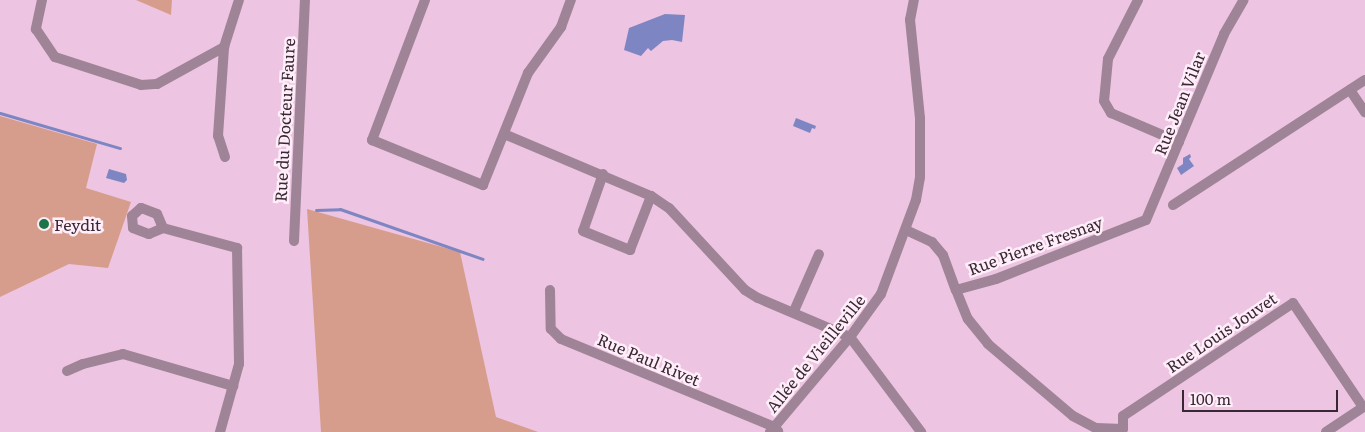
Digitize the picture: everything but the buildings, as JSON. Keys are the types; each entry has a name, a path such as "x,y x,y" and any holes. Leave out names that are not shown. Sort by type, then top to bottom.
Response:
{"street":[{"path":"42,0 36,29 55,57 141,85 157,84 224,47"},
{"path":"226,157 218,136 224,47 239,0"},
{"name":"Rue du Docteur Faure","path":"294,241 305,0"},
{"path":"425,0 372,140 483,185 528,73 562,27 571,0"},
{"name":"Allée de Vieilleville","path":"774,430 850,337 881,294 916,200 920,177 920,118 910,20 914,0"},
{"path":"1138,0 1108,60 1104,101 1111,113 1179,142"},
{"name":"Rue Jean Vilar","path":"1146,220 1224,34 1244,0"},
{"path":"1173,205 1365,80"},
{"path":"1350,90 1365,112"},
{"path":"504,134 603,174 651,196 669,208 745,290 758,298 794,311 850,337 920,432"},
{"path":"603,174 583,231 630,250 651,196"},
{"name":"Rue Pierre Fresnay","path":"906,230 932,242 943,255 956,290 996,279 1146,220"},
{"path":"163,228 237,248 239,364 220,432"},
{"path":"794,311 819,254"},
{"name":"Rue Paul Rivet","path":"550,290 551,329 561,338 774,430"},
{"path":"956,290 968,319 988,344 1068,411 1096,428 1123,431"},
{"name":"Rue Louis Jouvet","path":"1123,431 1123,416 1293,303 1364,406"},
{"path":"68,371 83,364 123,354 233,386"},
{"path":"1326,432 1364,406"}],"shaded area":[{"path":"136,0 172,0 171,15"},
{"path":"0,116 97,144 86,188 131,202 108,268 69,264 0,297"},
{"path":"307,209 460,252 496,417 538,432 321,432"}],"water":[{"path":"665,14 685,15 682,42 663,41 651,51 648,48 641,56 624,50 629,28"},
{"path":"796,118 816,126 815,129 812,128 810,133 793,126"},
{"path":"1190,154 1191,157 1189,159 1194,166 1181,175 1177,168 1183,164 1183,158"},
{"path":"109,169 126,174 127,180 124,183 106,178"}],"waterway":[{"path":"0,113 120,148"},
{"path":"316,210 340,209 483,259"}],"place":[{"name":"Feydit","path":"44,224"}]}
